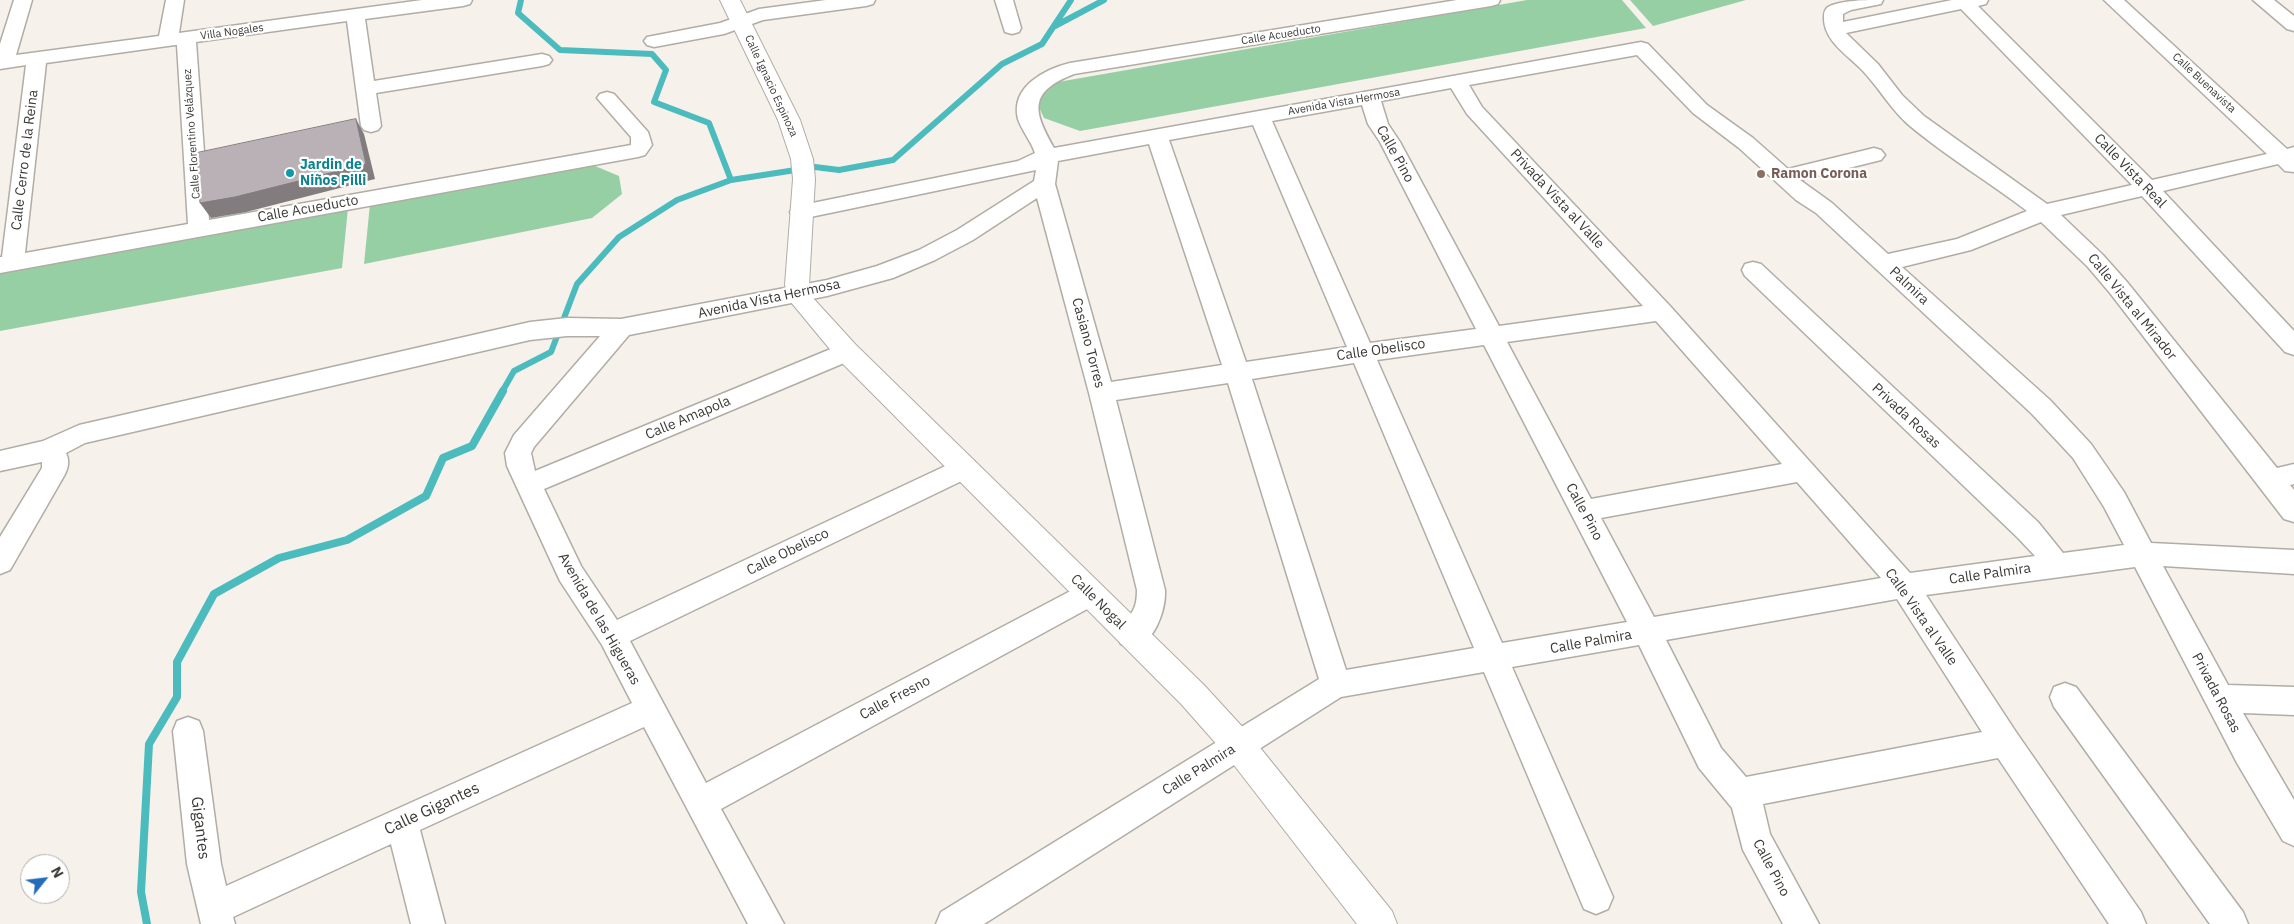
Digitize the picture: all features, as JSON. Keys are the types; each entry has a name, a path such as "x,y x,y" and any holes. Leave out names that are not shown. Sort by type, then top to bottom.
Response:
{"street":[{"path":"2,62 23,0"},
{"name":"Calle Florentino Velázquez","path":"174,0 199,229"},
{"name":"Villa Nogales","path":"2,62 177,40 463,0"},
{"name":"Calle Ignacio Espinoza","path":"730,0 789,120 803,169 797,285 799,295"},
{"path":"654,41 724,28 759,15 866,0"},
{"path":"1004,0 1012,28"},
{"name":"Calle Acueducto","path":"1047,156 1028,118 1027,100 1034,90 1048,78 1070,69 1390,8 1491,0"},
{"path":"1874,0 1838,8 1834,11 1833,17 1836,29 1968,1"},
{"name":"Calle Buenavista","path":"2113,0 2290,159"},
{"path":"2262,0 2294,26"},
{"name":"Calle Vista Real","path":"1968,1 2294,346"},
{"path":"355,15 371,126"},
{"name":"Calle Vista al Mirador","path":"1836,29 1843,43 1873,70 1890,95 1914,118 2045,212 2110,276 2245,451 2283,477 2294,511"},
{"name":"Avenida Vista Hermosa","path":"801,212 1024,167 1047,156 1641,48"},
{"name":"Palmira","path":"1641,48 1700,109 1746,142 1804,196 1824,208 2040,407 2082,451 2114,500 2142,554"},
{"name":"Calle Cerro de la Reina","path":"6,264 36,58"},
{"path":"365,89 542,60"},
{"name":"Privada Vista al Valle","path":"1457,81 1474,110 1662,312"},
{"name":"Calle Acueducto","path":"6,264 638,150 642,145 641,136 607,98"},
{"name":"Calle Pino","path":"1366,98 1372,105 1378,124 1390,142 1647,632 1710,758 1740,793 1749,811 1750,824 1756,839 1802,924"},
{"path":"1260,117 1596,897"},
{"path":"1157,136 1238,372 1336,685"},
{"path":"1783,177 1874,155"},
{"name":"Casiano Torres","path":"1047,156 1044,184 1102,393 1151,590 1151,611 1142,626 1131,635"},
{"path":"1884,263 1963,245 2045,212 2146,188 2290,159"},
{"name":"Avenida Vista Hermosa","path":"0,461 49,450 79,435 521,333 562,327 621,328 799,295 885,272 927,255 965,235 1044,184"},
{"name":"Privada Rosas","path":"1753,270 2028,530 2042,544 2056,565"},
{"name":"Calle Nogal","path":"799,295 847,352 1193,695 1238,745 1378,924"},
{"name":"Calle Obelisco","path":"1102,393 1363,353 1662,312"},
{"name":"Calle Vista al Valle","path":"1662,312 1904,586 2005,742 2129,924"},
{"name":"Avenida de las Higueras","path":"621,328 520,448 518,453 520,466 570,573 612,636 700,803 767,924"},
{"name":"Calle Amapola","path":"530,484 847,352"},
{"path":"0,562 55,469 55,458 49,450"},
{"name":"Calle Obelisco","path":"612,636 965,468"},
{"path":"1583,511 1802,471"},
{"name":"Calle Palmira","path":"953,924 1312,698 1336,685 1904,586 2056,565 2142,554 2294,562"},
{"name":"Privada Rosas","path":"2142,554 2218,698 2294,830"},
{"name":"Calle Fresno","path":"700,803 1090,594"},
{"path":"2065,697 2231,924"},
{"path":"2218,698 2294,701"},
{"name":"Calle Gigantes","path":"216,916 402,823 650,709"},
{"name":"Gigantes","path":"188,731 204,864 216,916"},
{"path":"1740,793 2005,742"},
{"path":"402,823 428,924"}],"green space":[{"path":"1527,0 1622,0 1646,28 1080,131 1044,118 1036,101 1058,82"},
{"path":"1630,0 1746,0 1653,26"},
{"path":"588,163 619,176 622,194 592,218 364,264 370,204"},
{"path":"348,208 342,268 0,331 0,270"}],"building":[{"name":"Jardin de Niños Pilli","path":"356,119 366,164 235,197 200,203 197,153"}],"waterway":[{"path":"521,0 518,13 560,50 652,54 666,70 654,102 709,123 731,180"},
{"path":"731,180 815,167 839,170 893,160 1002,64 1042,44 1071,0"},
{"path":"1055,26 1104,0"},
{"path":"502,392 514,371 551,352 577,284 619,237 677,200 731,180"},
{"path":"147,924 141,892 149,744 177,697 177,662 214,594 279,558 347,540 426,496 443,458 472,446 503,391"}],"place":[{"name":"Jardin de Niños Pilli","path":"290,173"},
{"name":"Ramon Corona","path":"1761,174"}]}
